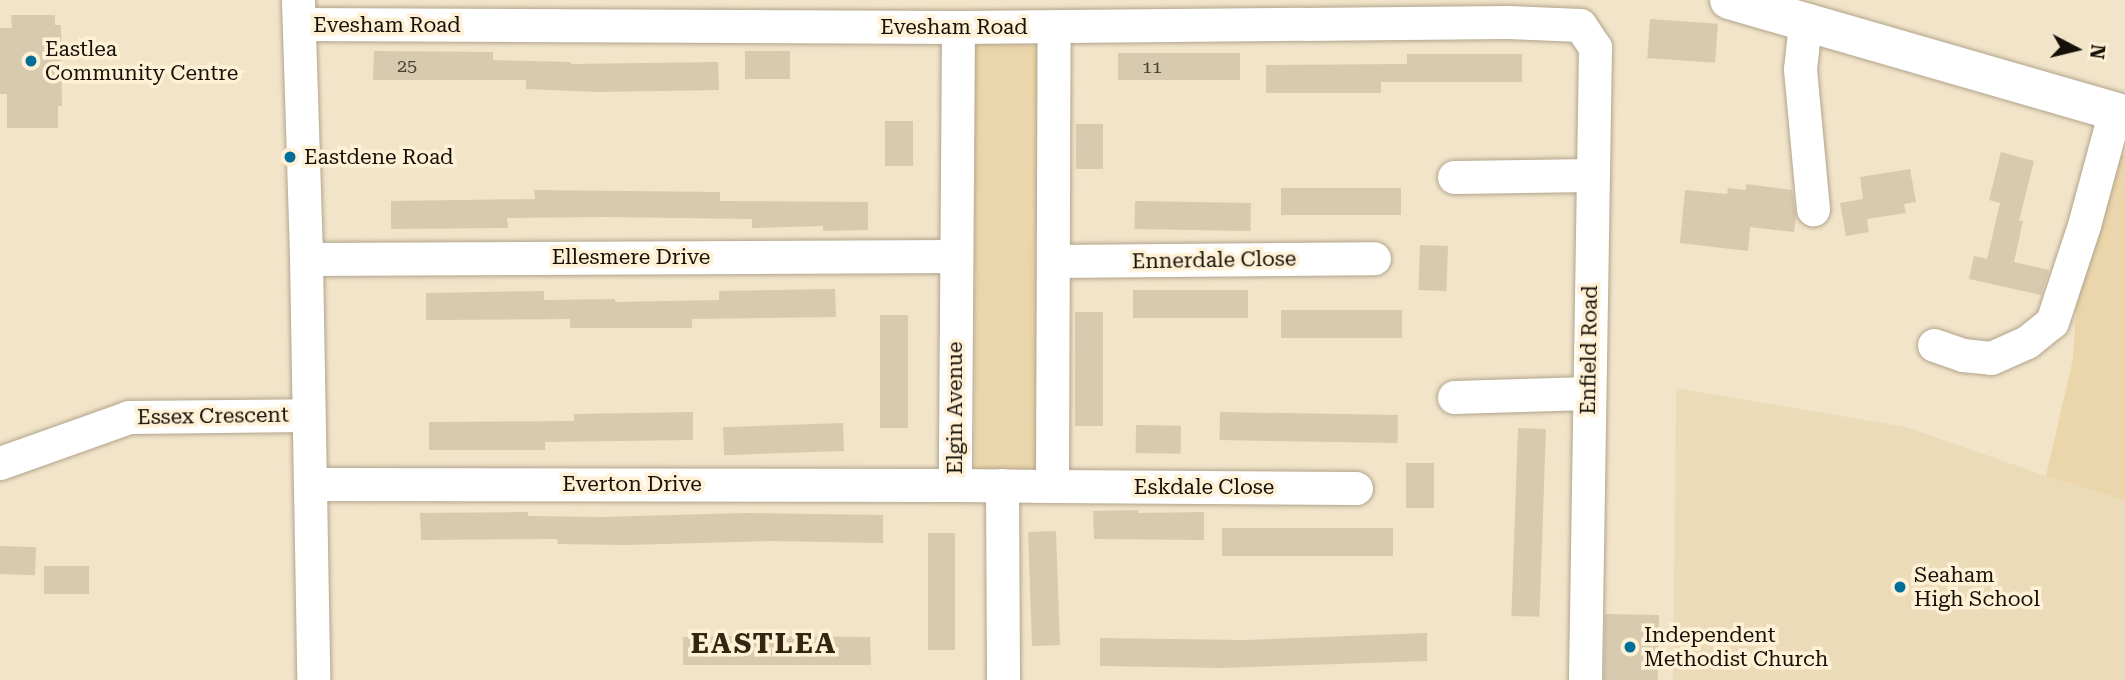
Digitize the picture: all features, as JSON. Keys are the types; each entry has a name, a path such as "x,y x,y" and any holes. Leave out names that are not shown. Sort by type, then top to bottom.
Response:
{"main road":[{"path":"1729,0 2120,112"}],"street":[{"path":"298,12 306,259 313,680"},
{"name":"Evesham Road","path":"298,12 958,27 1054,27 1395,12 1566,22 1587,13"},
{"name":"Enfield Road","path":"1585,680 1595,47 1587,13"},
{"path":"1805,23 1800,69 1813,209"},
{"name":"Elgin Avenue","path":"958,27 955,485 1052,486"},
{"path":"1052,486 1054,27"},
{"path":"1934,345 1963,355 1991,358 2027,342 2052,322 2120,112"},
{"path":"1454,177 1593,175"},
{"name":"Ellesmere Drive","path":"306,259 955,256"},
{"name":"Ennerdale Close","path":"1054,261 1374,258"},
{"path":"1454,397 1588,393"},
{"name":"Essex Crescent","path":"0,463 129,417 308,415"},
{"name":"Everton Drive","path":"310,484 955,485"},
{"path":"1002,485 1003,680"},
{"name":"Eskdale Close","path":"1052,486 1356,488"}],"shaded area":[{"path":"975,44 1043,44 1043,478 975,478"},
{"path":"2125,155 2125,500 2046,476 2073,359 2077,296 2116,156"},
{"name":"Seaham High School","path":"1676,388 1906,427 2046,476 2125,494 2125,680 1673,680"}],"building":[{"name":"Eastlea Community Centre","path":"11,15 55,15 55,25 61,25 62,106 58,106 58,128 7,128 7,94 0,94 0,28 12,28"},
{"path":"1650,19 1718,24 1715,63 1647,58"},
{"path":"374,51 493,52 493,60 571,64 718,62 719,90 598,92 526,89 526,80 373,80"},
{"path":"745,51 790,51 790,79 745,79"},
{"path":"1118,53 1240,53 1240,80 1118,80"},
{"path":"1407,54 1522,54 1522,82 1381,82 1381,93 1266,93 1266,65 1407,64"},
{"path":"885,121 913,121 913,166 885,166"},
{"path":"1076,124 1103,124 1103,169 1076,169"},
{"path":"2001,152 2034,161 2019,221 2023,221 2014,262 2049,270 2041,295 1969,279 1974,256 1987,259 2000,203 1989,200"},
{"path":"1910,169 1916,202 1904,204 1906,213 1867,219 1869,232 1846,236 1840,203 1863,199 1860,177"},
{"path":"1746,184 1792,190 1796,217 1794,232 1750,227 1748,251 1680,243 1685,190 1727,194 1728,188 1746,190"},
{"path":"1281,188 1401,188 1401,215 1281,215"},
{"path":"534,190 720,192 720,201 868,202 868,230 823,231 823,226 752,228 752,219 605,217 507,218 508,228 391,229 391,201 535,199"},
{"path":"1135,201 1251,203 1250,231 1135,229"},
{"path":"1420,245 1448,246 1446,291 1418,290"},
{"path":"835,289 836,317 692,319 692,328 570,328 570,319 426,320 426,293 544,291 544,300 615,299 615,302 719,300 719,291"},
{"path":"1133,290 1248,290 1248,318 1133,318"},
{"path":"1281,310 1402,310 1402,338 1281,338"},
{"path":"1075,312 1103,312 1103,426 1075,426"},
{"path":"880,315 908,315 908,428 880,428"},
{"path":"693,412 693,440 545,442 545,450 429,450 429,422 574,421 574,414"},
{"path":"1220,412 1398,415 1397,443 1220,440"},
{"path":"843,423 844,451 724,455 723,427"},
{"path":"1136,425 1181,426 1181,454 1136,453"},
{"path":"1518,428 1546,429 1539,617 1511,616"},
{"path":"1406,463 1434,463 1434,508 1406,508"},
{"path":"1138,510 1138,513 1204,512 1204,540 1094,539 1093,511"},
{"path":"528,512 528,516 602,517 745,513 883,515 883,543 770,541 626,545 558,544 557,539 421,540 420,513"},
{"path":"1222,528 1393,528 1393,556 1222,556"},
{"path":"1056,531 1060,645 1032,646 1028,532"},
{"path":"928,533 955,533 955,650 928,650"},
{"path":"0,546 36,547 35,575 0,574"},
{"path":"44,566 89,566 89,594 44,594"},
{"name":"Independent Methodist Church","path":"1605,614 1659,615 1658,680 1604,680"},
{"path":"1427,633 1427,661 1222,668 1100,666 1100,638 1245,640"},
{"path":"683,637 870,637 871,665 683,665"}],"place":[{"name":"Eastlea Community Centre","path":"31,61"},
{"name":"Eastdene Road","path":"290,157"},
{"name":"Seaham High School","path":"1900,587"},
{"name":"Independent Methodist Church","path":"1630,647"}],"district":[{"name":"EASTLEA","path":"764,644"}]}
